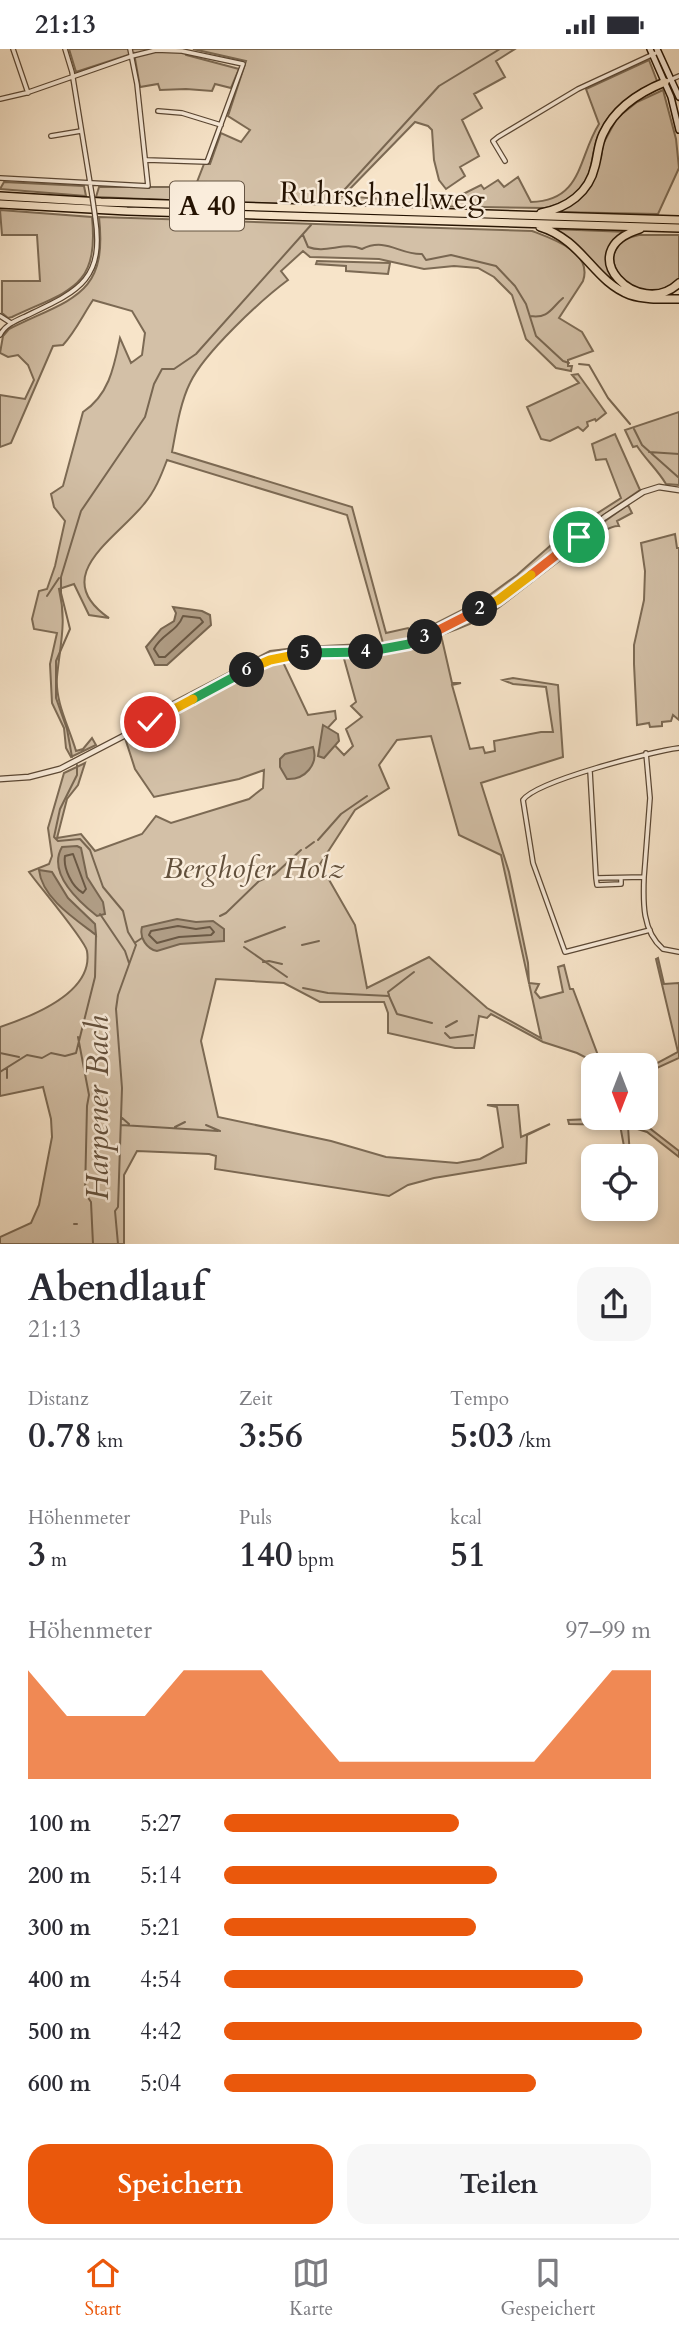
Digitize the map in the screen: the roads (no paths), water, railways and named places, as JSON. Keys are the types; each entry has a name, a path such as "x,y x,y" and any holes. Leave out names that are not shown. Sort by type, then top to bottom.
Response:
{"highway":[{"path":"515,219 553,211 575,199 590,182 600,142 610,121 639,95 673,83"},
{"name":"Ruhrschnellweg","path":"0,196 679,228"},
{"name":"Ruhrschnellweg","path":"0,204 115,210 679,220"},
{"path":"515,219 564,237 611,283 624,292 640,297 679,299"},
{"path":"657,227 636,230 611,250 609,260 614,276 624,286 635,291 679,293"},
{"path":"660,293 679,283"}],"main road":[{"path":"654,51 679,97"},
{"path":"673,83 679,130"}],"street":[{"path":"13,49 28,93"},
{"path":"0,335 12,323 71,294 88,278 97,259 92,195 73,77 65,49"},
{"path":"0,178 148,186 147,160 130,49"},
{"path":"0,99 28,93 156,50 185,50 243,64 207,162 147,160"},
{"path":"505,161 493,141 498,137 579,89 654,51"},
{"path":"673,83 679,76"},
{"path":"158,111 198,117 221,125"},
{"path":"51,136 81,131"},
{"path":"0,316 12,323"},
{"path":"0,779 29,777 60,769 270,660 311,652 368,652 418,640 498,600 643,492 659,487 679,489"},
{"path":"650,930 565,952 533,863 523,804 525,796 590,771 646,753 679,748"},
{"path":"646,753 650,798 643,904 650,930 663,949 679,952"},
{"path":"590,771 596,879 644,877"}],"water":[{"path":"173,607 202,611 210,615 211,625 167,665 155,665 146,647 161,629 174,621 176,613"},
{"path":"323,725 338,734 339,741 324,758 318,756"},
{"path":"313,747 314,759 309,770 300,777 287,779 280,767 280,759 285,754"},
{"path":"62,847 81,848 87,877 103,902 105,914 97,916 89,910 61,876 58,857"},
{"path":"39,870 52,872 68,898 95,924 96,935 53,899 41,880"},
{"path":"177,919 213,921 224,929 224,941 180,944 157,951 150,948 142,935 142,927"}],"waterway":[{"name":"Harpener Bach","path":"336,199 439,86 500,49"},
{"name":"Harpener Bach","path":"72,757 67,729 56,698 56,661 70,629 61,593 61,577 81,511 145,417 154,384 162,369 174,369 196,354 311,225"},
{"path":"303,235 308,247 315,249 349,246 362,249 378,245 422,254 426,260 451,255 496,266 515,286 526,304 536,336 563,361 569,363"},
{"path":"530,316 546,314 563,298"},
{"path":"579,364 589,365 608,398 630,424"},
{"path":"634,429 642,445 678,477"},
{"path":"649,452 679,454"},
{"path":"47,596 59,578"},
{"name":"Harpener Bach","path":"77,765 77,775 60,809 54,837 58,841 80,839 90,850 103,887 123,911 128,932 136,945 118,995 116,1009 122,1088 118,1207 115,1211 118,1244"},
{"path":"318,840 341,814 367,796"},
{"path":"306,848 314,842"},
{"path":"220,916 259,881 275,874 301,850"},
{"path":"100,914 125,951 129,963"},
{"path":"245,942 285,927"},
{"path":"0,1072 27,1055 42,1058 51,1053 65,1056 76,1053 95,977 96,935"},
{"path":"136,942 142,938"},
{"path":"302,945 319,941"},
{"path":"244,947 287,977"},
{"path":"263,962 282,964"},
{"path":"389,995 388,992 414,972"},
{"path":"303,988 328,993 389,996 397,1014 432,1023"},
{"path":"446,1027 457,1021"},
{"path":"445,1033 450,1038 473,1035"},
{"path":"78,1037 89,1095 85,1193 91,1202 93,1244"},
{"path":"0,1053 19,1057"},
{"path":"7,1068 7,1078"},
{"path":"121,1117 129,1124"},
{"path":"175,1127 185,1122"},
{"path":"121,1125 218,1131"},
{"path":"206,1125 220,1131"}],"park label":[{"name":"Berghofer Holz","path":"254,868"}]}
